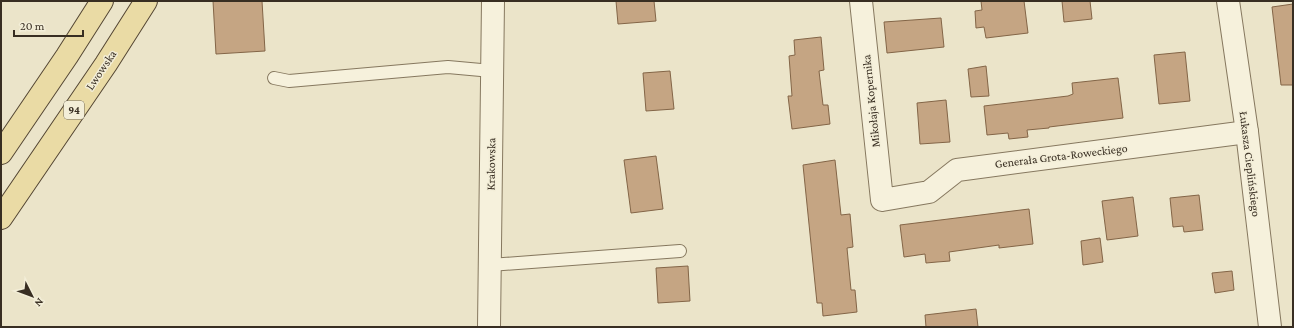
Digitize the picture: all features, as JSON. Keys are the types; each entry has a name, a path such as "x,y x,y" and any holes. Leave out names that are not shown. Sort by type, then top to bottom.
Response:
{"main road":[{"path":"1,153 67,56 102,1"},
{"name":"Lwowska","path":"1,218 106,64 146,1"}],"street":[{"name":"Krakowska","path":"489,327 493,1"},
{"name":"Mikołaja Kopernika","path":"861,1 882,200"},
{"name":"Łukasza Cieplińskiego","path":"1228,1 1247,132 1270,327"},
{"name":"Generała Grota-Roweckiego","path":"882,200 929,192 957,170 1247,132"}],"lane":[{"path":"274,78 289,81 448,67 492,71"},
{"path":"490,265 680,251"}],"building":[{"path":"213,1 262,1 265,51 216,54"},
{"path":"616,1 654,1 656,21 618,24"},
{"path":"981,1 1024,1 1028,33 986,38 984,27 976,28 975,11 982,10"},
{"path":"1062,1 1090,1 1092,19 1064,22"},
{"path":"1293,4 1293,85 1281,85 1272,7"},
{"path":"941,18 944,47 887,53 884,22"},
{"path":"821,37 824,70 819,71 823,105 828,105 830,124 792,129 788,96 792,96 789,56 795,55 794,40"},
{"path":"1185,52 1190,101 1159,104 1154,55"},
{"path":"986,66 989,96 971,97 968,69"},
{"path":"670,71 674,109 646,111 643,73"},
{"path":"1118,78 1123,118 1027,130 1028,137 1009,139 1008,133 987,135 984,106 1068,96 1073,94 1072,83"},
{"path":"946,100 950,142 920,144 917,103"},
{"path":"656,156 663,209 631,213 624,160"},
{"path":"835,160 841,215 850,214 853,247 847,248 851,290 855,290 857,312 823,316 822,303 817,303 803,165"},
{"path":"1199,195 1203,230 1184,232 1183,226 1173,227 1170,198"},
{"path":"1133,197 1138,236 1107,240 1102,201"},
{"path":"1029,209 1033,244 999,248 999,245 949,252 950,261 926,263 925,254 904,257 900,225"},
{"path":"1100,238 1103,262 1083,265 1081,241"},
{"path":"688,266 690,301 658,303 656,268"},
{"path":"1232,271 1234,290 1215,293 1212,273"},
{"path":"976,309 978,327 926,327 925,315"}]}
